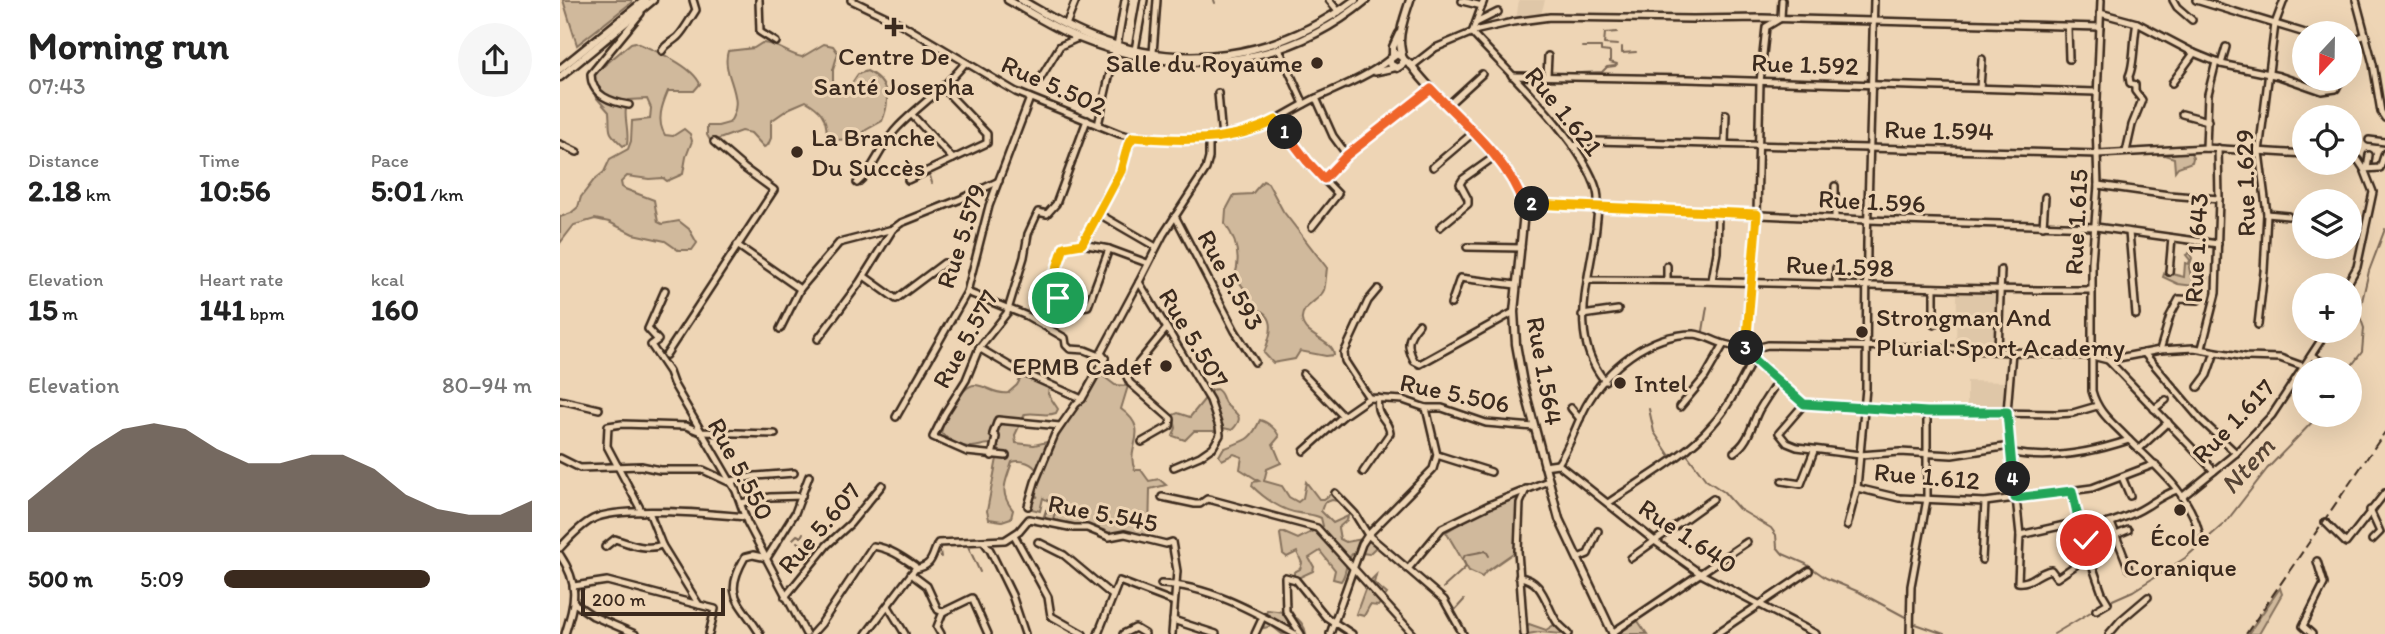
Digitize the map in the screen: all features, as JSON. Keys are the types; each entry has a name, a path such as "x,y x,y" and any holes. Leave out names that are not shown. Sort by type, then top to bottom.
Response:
{"main road":[{"path":"1009,0 1078,38 1147,58 1197,62 1240,59 1279,49 1322,30 1366,0"},
{"path":"1021,0 1116,48 1214,56 1253,50 1285,40 1331,17 1355,0"},
{"path":"1410,0 1394,43 1390,65 1400,63 1412,66 1420,78"},
{"path":"560,69 649,1"},
{"path":"560,77 649,1"},
{"path":"1400,63 1401,29"},
{"path":"1391,57 1400,55 1400,63"},
{"path":"1400,63 1420,78 1473,132 1514,184 1523,204"},
{"name":"Rue 1.564","path":"1523,204 1514,312 1518,356 1559,519 1612,633"}],"street":[{"path":"662,51 667,42 677,39 696,10 693,0"},
{"path":"759,0 760,32 776,42"},
{"name":"Rue 5.502","path":"851,0 901,24 1001,85 1133,137 1222,138 1254,130 1372,73"},
{"path":"1066,25 1076,0"},
{"path":"1098,125 1125,0"},
{"path":"1135,50 1144,0"},
{"path":"1153,53 1157,0"},
{"path":"1329,0 1339,12"},
{"path":"1781,18 1782,0"},
{"path":"1847,526 1857,488 1866,388 1867,220 1874,0"},
{"name":"Rue 1.615","path":"2097,406 2092,391 2092,290 2098,185 2096,92 2101,0"},
{"path":"2173,0 2192,20"},
{"path":"2196,0 2292,29"},
{"name":"Rue 1.629","path":"2258,325 2267,214 2259,152 2275,24 2284,0"},
{"path":"2356,0 2381,112 2385,118"},
{"path":"629,105 600,95 591,84 591,74 649,1"},
{"path":"1462,1 1483,3 1472,33"},
{"path":"1476,23 1498,12"},
{"path":"2100,13 2137,23 2218,63 2292,81"},
{"path":"1412,66 1435,48 1494,25 1550,17 1781,18 2100,27"},
{"path":"1745,348 1757,214 1760,82 1766,27 1781,18"},
{"path":"2126,152 2132,125 2142,100 2135,91 2135,85 2130,83 2129,76 2132,72 2132,43 2137,23"},
{"path":"2068,27 2068,59"},
{"name":"Rue 1.621","path":"1472,33 1573,146 1593,181 1599,206 1582,315 1590,355 1595,369 1605,381"},
{"path":"1040,79 1060,46 1078,38"},
{"path":"2206,148 2208,94 2226,47"},
{"path":"1279,49 1304,104"},
{"path":"2172,83 2194,53"},
{"path":"1547,76 1548,56"},
{"path":"1372,73 1391,57"},
{"path":"1980,88 1982,59"},
{"path":"1372,73 1400,63"},
{"path":"857,184 886,140 965,64"},
{"path":"1447,106 1482,74"},
{"name":"Rue 1.592","path":"1512,76 2096,92"},
{"path":"908,180 987,143 988,137 942,87"},
{"path":"1324,179 1347,155 1431,89"},
{"path":"1218,93 1222,138"},
{"name":"Rue 5.579","path":"896,417 967,292 989,206 1030,98"},
{"path":"1316,98 1333,136 1347,155"},
{"path":"1725,143 1726,114"},
{"path":"2182,114 2208,121"},
{"path":"912,115 953,159"},
{"name":"Rue 5.577","path":"1006,456 967,452 933,437 966,380 979,348 1003,318 1024,257 1028,234 1038,212 1047,214 1056,204 1087,120"},
{"path":"1276,120 1307,161 1338,194 1312,227"},
{"path":"1433,167 1473,132"},
{"path":"1133,137 1121,171 1082,244 1109,248 1147,262"},
{"name":"Rue 5.507","path":"1174,467 1213,447 1220,435 1216,413 1139,282 1147,262 1206,169 1209,138"},
{"path":"2369,140 2385,142"},
{"name":"Rue 1.594","path":"1573,146 1595,141 2098,153 2206,148 2292,153"},
{"path":"666,355 774,190 715,142"},
{"path":"560,144 577,152"},
{"name":"Rue 1.643","path":"2202,348 2214,304 2218,244 2218,148"},
{"path":"2365,169 2380,168 2385,153"},
{"path":"2365,169 2369,155"},
{"path":"1440,227 1468,204 1461,187 1463,179 1494,157"},
{"path":"2353,273 2358,263 2372,192 2362,165"},
{"path":"818,340 864,276 893,229 901,223 961,200 999,181"},
{"path":"2098,185 2219,199"},
{"path":"1835,186 1835,219"},
{"path":"2043,226 2045,197"},
{"name":"Rue 1.596","path":"1523,204 1835,219 2096,227 2218,244"},
{"path":"1712,280 1717,252 1718,212"},
{"path":"1099,214 1156,247"},
{"path":"2267,214 2288,216"},
{"name":"Rue 5.593","path":"1175,216 1235,331 1255,362"},
{"path":"780,329 800,289 839,243 893,229"},
{"path":"2130,232 2136,315"},
{"path":"2169,272 2172,238"},
{"name":"Rue 5.577","path":"1038,323 1064,247 1082,244"},
{"path":"737,245 800,289"},
{"path":"1467,247 1521,248"},
{"path":"1048,295 1081,307 1088,306 1109,248"},
{"path":"864,276 896,299 944,263"},
{"path":"1667,266 1667,279"},
{"path":"1836,268 1836,285"},
{"path":"1997,350 2001,270"},
{"path":"1451,304 1460,278 1516,285"},
{"name":"Rue 1.598","path":"1587,280 1667,279 1868,287 2092,290"},
{"path":"1105,358 1101,353 1139,282"},
{"path":"1934,288 1934,325"},
{"path":"1369,398 1345,361 1344,353 1368,301 1378,289"},
{"name":"Rue 5.550","path":"664,290 648,329 658,340 650,345 669,372 732,483 745,517 806,634"},
{"path":"967,292 1038,323 1065,338 1070,349 1085,350 1105,358"},
{"path":"2160,350 2170,316 2179,299 2198,300"},
{"path":"1582,315 1618,310"},
{"path":"1419,324 1410,334 1407,343 1414,362 1420,364 1514,312"},
{"path":"1142,442 1170,426 1171,419 1130,383 1127,377 1166,329"},
{"path":"1544,466 1558,464 1586,406 1621,363 1636,352 1677,336 1694,334 1745,348 1768,345 1997,350 2092,356 2108,360 2160,350 2202,348 2245,357 2280,358 2292,362"},
{"name":"Rue 1.617","path":"2312,356 2320,343"},
{"path":"1679,407 1706,377 1724,344"},
{"path":"979,348 1013,368 1082,399"},
{"path":"1608,503 1683,452 1704,434 1727,405 1753,359 1756,348"},
{"path":"2012,352 2007,412 2020,535 2018,582 2031,581 2045,570 2051,570 2057,578 2089,556"},
{"path":"2198,387 2207,375 2215,352"},
{"path":"2144,353 2201,420 2236,453"},
{"path":"1028,506 1039,472 1060,426 1082,399 1105,358"},
{"path":"1753,359 1804,404 1927,412 2073,413 2097,406 2177,490 2199,533"},
{"path":"2108,360 2214,471"},
{"path":"1303,374 1343,416"},
{"path":"1734,452 1749,436 1759,410 1777,382"},
{"name":"Rue 1.617","path":"2182,497 2236,453 2272,415 2292,386"},
{"name":"Rue 5.506","path":"1304,451 1343,416 1369,398 1402,400 1426,408 1442,408 1486,423 1534,426"},
{"path":"1363,472 1390,433 1390,428 1378,413 1378,398"},
{"path":"560,400 599,409"},
{"path":"2154,409 2166,400"},
{"path":"1804,404 1779,433 1787,443 1814,451 1860,456 1900,452 1952,455 2010,446"},
{"path":"1330,634 1362,544 1433,469 1437,455 1426,408"},
{"path":"1571,408 1580,419"},
{"path":"1910,634 1911,586 1927,499 1927,412"},
{"path":"992,456 996,437 993,434 998,420 1060,426"},
{"path":"2254,420 2262,426"},
{"path":"2139,449 2168,422"},
{"path":"699,605 607,446 608,426 686,426 701,432 775,434"},
{"path":"2010,446 2013,453 2045,456 2104,449 2129,440"},
{"path":"1782,481 1801,484 1814,451"},
{"path":"1437,455 1491,472"},
{"path":"560,458 580,468 694,468 732,483 756,475 794,473"},
{"name":"Rue 1.640","path":"1558,464 1701,574 1816,634"},
{"name":"Rue 1.612","path":"1857,488 1884,496 1985,502 2092,488 2155,464"},
{"path":"713,474 723,468"},
{"path":"760,634 734,596 733,583 745,557 753,555 767,558 795,513 809,476"},
{"path":"2122,477 2130,496"},
{"path":"1408,569 1442,528 1548,481"},
{"name":"Rue 5.607","path":"785,597 827,545 850,524 882,485"},
{"path":"1524,634 1519,577 1520,503 1527,489"},
{"path":"2085,530 2111,523 2177,490"},
{"path":"2072,491 2077,513 2085,530 2085,545 2108,603 2096,610"},
{"path":"1335,493 1355,514 1368,535 1444,600 1462,634"},
{"path":"2325,522 2346,543 2385,493"},
{"path":"741,503 770,497 802,496"},
{"path":"1162,497 1195,504 1207,499 1258,510 1279,520 1317,528 1413,634"},
{"path":"1631,558 1713,499"},
{"path":"1982,560 1985,502"},
{"path":"2370,510 2380,528 2380,532 2372,540"},
{"path":"560,548 597,517 646,512 745,517"},
{"name":"Rue 5.545","path":"866,634 913,572 929,563 938,543 1004,540 1014,535 1029,519 1087,528 1109,537 1125,534 1166,544 1172,542 1177,571 1172,634"},
{"path":"2020,535 2078,522 2085,530"},
{"path":"2111,523 2129,569"},
{"path":"2116,535 2128,530"},
{"path":"1578,558 1588,554 1598,531"},
{"path":"1014,535 1048,597 1051,616 1083,634"},
{"path":"605,547 615,539 643,547 654,548 662,545"},
{"path":"984,542 1012,595 1024,634"},
{"name":"Rue 5.545","path":"1038,542 1063,555 1113,596"},
{"path":"1612,633 1747,542"},
{"path":"812,634 873,545 882,547 915,566 913,572 927,586 938,610 943,612"},
{"path":"560,555 569,569 574,586 574,603 565,634"},
{"path":"2312,634 2303,626 2324,584 2317,561"},
{"path":"1716,634 1809,571"},
{"path":"1301,634 1286,611 1285,577 1296,580 1335,624 1352,634"},
{"path":"1519,577 1534,582 1558,622 1569,634"},
{"path":"574,586 607,581 715,609 709,634"},
{"path":"1098,634 1119,581 1174,602"},
{"path":"1161,583 1203,591 1256,613 1295,634"},
{"path":"2109,634 2148,597"},
{"path":"942,634 937,627 943,612 972,598 988,634"},
{"path":"574,603 593,616 635,634"},
{"path":"888,606 905,634"},
{"path":"1255,634 1262,619"},
{"path":"1173,620 1216,634"},
{"path":"1123,634 1135,628 1145,634"}],"shaded area":[{"path":"563,0 631,0 632,2 577,45"},
{"path":"1519,0 1545,0 1540,18 1516,20"},
{"path":"635,42 681,64 700,84 694,91 668,91 661,113 665,135 673,136 684,129 690,134 692,141 683,174 667,181 663,178 627,176 621,182 625,189 654,200 658,222 662,224 679,221 689,229 697,243 692,250 678,250 665,241 633,234 609,222 595,219 574,225 560,243 560,217 578,207 581,197 604,172 610,159 628,149 632,121 650,119 651,108 647,99 629,100 626,110 627,144 623,146 610,130 609,112 595,96 593,75"},
{"path":"762,43 802,57 824,44 833,46 838,53 833,70 833,87 845,91 858,74 867,71 874,75 886,92 887,106 882,121 856,139 833,140 827,134 822,114 806,101 771,121 771,138 764,147 751,133 741,131 711,142 707,135 707,126 729,123 736,104 727,69 728,51 754,48"},
{"path":"2164,151 2191,153 2192,162 2178,167 2175,171 2174,158 2161,154"},
{"path":"1263,181 1268,183 1283,211 1327,268 1324,290 1304,311 1302,320 1308,331 1329,346 1334,355 1300,351 1295,359 1273,363 1264,353 1271,324 1265,313 1248,306 1245,290 1235,276 1238,262 1236,248 1225,224 1226,210 1234,195 1252,194"},
{"path":"2173,247 2172,274 2184,277 2185,263 2189,264 2190,260 2186,255 2189,253 2192,258 2189,267 2191,277 2197,281 2202,275 2207,277 2206,283 2197,283 2194,286 2178,284 2163,277"},
{"path":"1959,293 1999,294 1996,347 1956,345"},
{"path":"1099,373 1115,385 1128,386 1121,409 1130,417 1137,432 1133,454 1135,470 1141,470 1149,481 1159,479 1166,485 1150,489 1149,535 1120,532 1107,534 1044,518 1050,502 1043,498 1040,511 1028,508 1031,496 1038,497 1032,494 1038,472 1027,462 1020,461 1012,462 1005,487 1008,504 1013,510 1011,518 1002,521 989,519 987,511 999,448 988,444 964,446 941,433 959,396 976,385 999,393 1008,393 1017,385 1023,374 1049,386 1048,394 1058,409 1056,413 1025,414 1015,435 1016,443 1034,445 1056,440"},
{"path":"1967,381 2009,382 2008,407 1967,405"},
{"path":"1216,389 1239,417 1237,425 1232,430 1219,427 1217,431 1194,431 1185,440 1173,436 1176,428 1173,415 1178,413 1190,417 1212,390"},
{"path":"1260,420 1269,424 1278,434 1279,437 1273,444 1281,463 1267,469 1264,481 1282,486 1289,497 1298,502 1303,498 1306,482 1319,499 1335,495 1337,501 1324,503 1321,511 1333,523 1348,516 1338,528 1340,539 1346,542 1368,538 1375,542 1375,548 1369,554 1354,552 1351,555 1341,581 1333,579 1335,570 1320,551 1309,558 1314,567 1313,571 1298,578 1294,576 1302,563 1297,552 1287,557 1283,554 1280,534 1282,532 1298,539 1323,526 1321,518 1286,510 1274,503 1252,486 1253,482 1259,481 1240,469 1242,457 1234,454 1222,460 1219,456 1223,449 1249,437"},
{"path":"1521,496 1517,511 1516,551 1482,577 1469,571 1446,532 1472,516"},
{"path":"1376,575 1374,583 1387,594 1378,606 1370,605 1364,616 1356,614 1367,584"},
{"path":"2280,588 2282,594 2259,634 2248,634"},
{"path":"1267,610 1280,611 1297,618 1306,634 1282,634 1272,626 1264,628"},
{"path":"1638,621 1647,634 1620,634 1621,632"},
{"path":"1529,624 1546,630 1554,625 1563,629 1562,634 1528,634"}],"waterway":[{"path":"1617,32 1605,33 1604,44 1618,45"},
{"path":"1581,73 1602,72 1617,64 1610,62 1610,52 1601,51 1601,47 1582,47"},
{"path":"1622,47 1622,53 1636,52"},
{"path":"929,172 932,183"},
{"name":"Ntem","path":"2358,357 2362,352 2364,328 2359,314 2369,271 2385,229"},
{"path":"1703,331 1707,307"},
{"path":"1649,409 1654,432 1670,456 1683,449 1706,480 1724,492 1739,509 1771,528 1776,535 1777,547 1783,554 1909,619"},
{"name":"Ntem","path":"2108,602 2133,591 2185,558 2226,522 2267,469 2307,427"},
{"path":"1043,519 1046,510"},
{"path":"1052,522 1055,513"},
{"path":"793,539 797,535 801,537 803,533"},
{"path":"797,542 803,545"},
{"path":"967,544 980,572"},
{"path":"938,551 941,557"},
{"path":"1443,588 1466,567 1463,559 1465,555 1486,551 1489,556"},
{"path":"1454,611 1464,600"},
{"path":"2054,634 2094,610"},
{"path":"1913,623 1944,634"}],"railway":[{"path":"2246,634 2385,432"}],"place":[{"name":"Centre De Santé Josepha","path":"894,27"},
{"name":"Salle du Royaume","path":"1317,63"},
{"name":"La Branche Du Succès","path":"797,152"},
{"name":"Strongman And Plurial Sport Academy","path":"1862,332"},
{"name":"EPMB Cadef","path":"1166,366"},
{"name":"Intel","path":"1620,383"},
{"name":"École Coranique","path":"2180,510"}],"route":[{"path":"1058,298 1048,295 1062,251 1068,245 1082,244 1121,171 1133,137 1230,137 1276,120 1324,179 1347,155 1431,89 1500,163 1523,204 1757,214 1745,348 1756,348 1753,359 1804,404 1927,412 2007,412 2015,498 2072,491 2086,540"}]}
